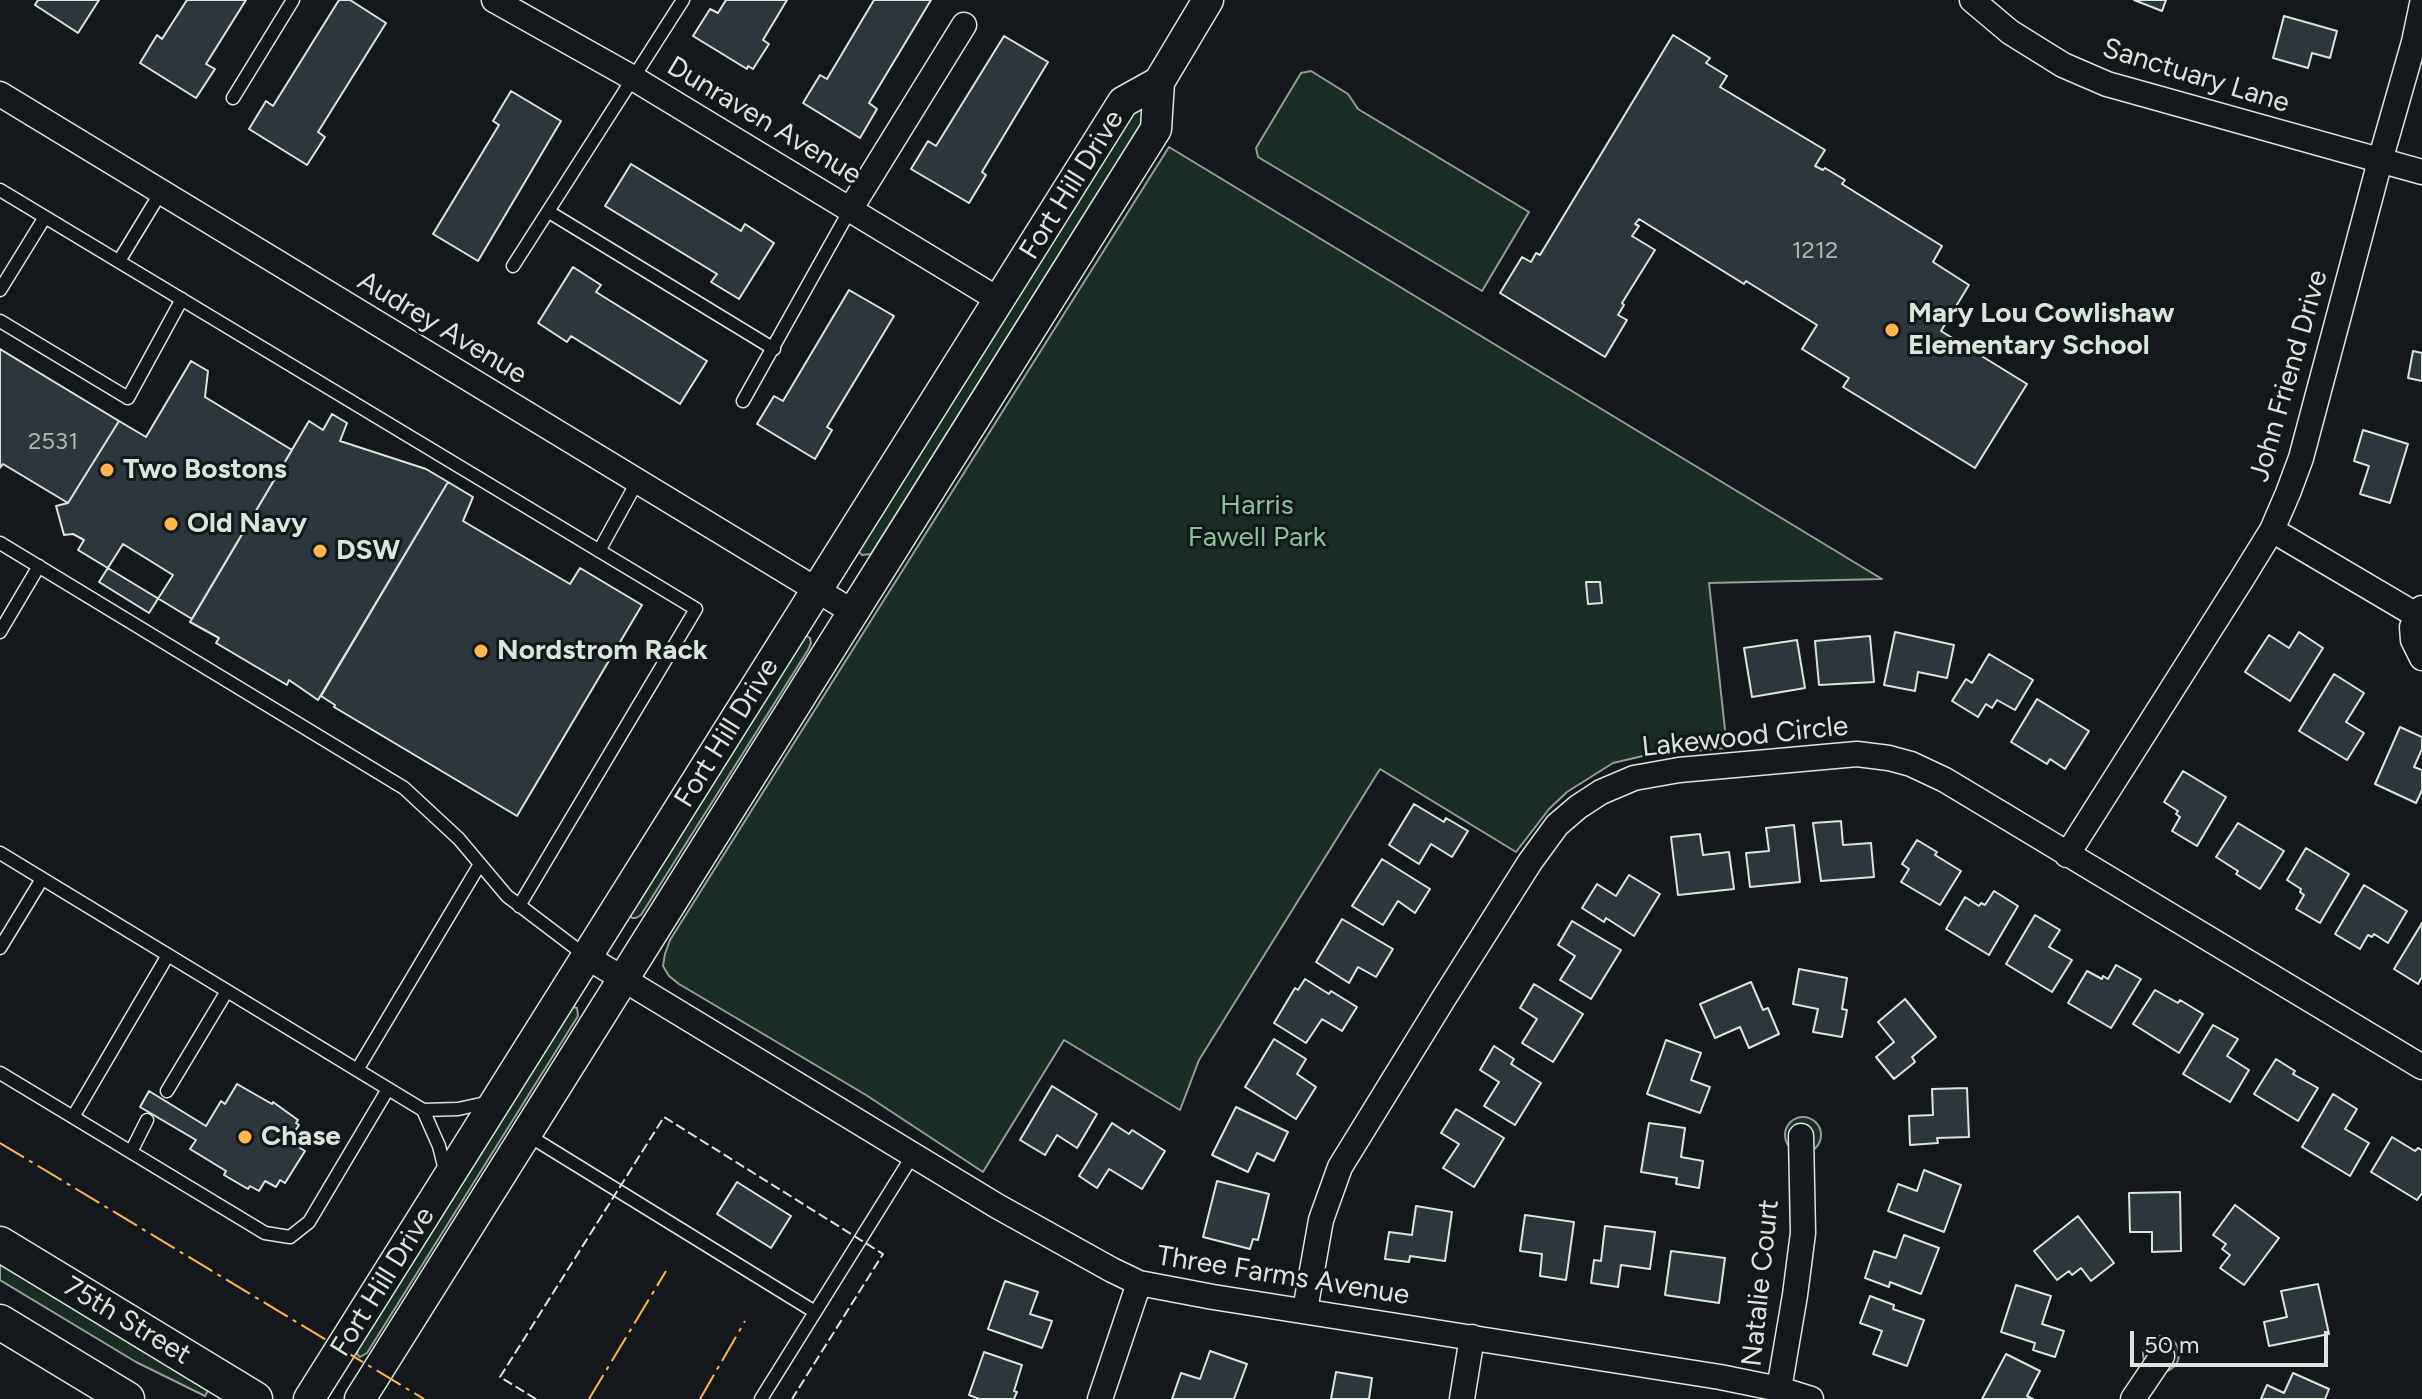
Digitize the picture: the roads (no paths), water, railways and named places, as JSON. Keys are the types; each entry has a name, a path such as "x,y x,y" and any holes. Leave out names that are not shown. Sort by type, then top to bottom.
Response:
{"main road":[{"name":"75th Street","path":"0,1244 255,1399"},
{"path":"0,1322 127,1399"}],"street":[{"name":"Dunraven Avenue","path":"494,0 633,78 999,300"},
{"name":"Fort Hill Drive","path":"360,1399 1156,129 1159,82 1208,0"},
{"name":"Sanctuary Lane","path":"1972,0 2010,32 2063,65 2107,84 2422,172"},
{"name":"John Friend Drive","path":"2067,855 2272,530 2301,458 2422,4"},
{"path":"851,208 964,25"},
{"name":"Fort Hill Drive","path":"309,1399 1123,102 1159,82"},
{"name":"Audrey Avenue","path":"0,94 853,612"},
{"path":"2272,530 2419,612 2412,627 2413,640 2422,658"},
{"name":"Lakewood Circle","path":"1305,1310 1321,1220 1340,1167 1530,862 1557,825 1601,792 1634,778 1679,770 1857,754 1911,764 1945,780 2422,1067"},
{"name":"Three Farms Avenue","path":"587,957 997,1206 1139,1283 1720,1377 1811,1399"},
{"name":"Natalie Court","path":"1779,1389 1803,1233 1801,1136"},
{"path":"1100,1399 1139,1283"},
{"path":"1462,1399 1472,1337"},
{"path":"2133,1399 2162,1356"}],"lane":[{"path":"233,98 293,0"},
{"path":"513,266 683,0"},
{"path":"0,190 696,609 519,906"},
{"path":"119,261 161,192"},
{"path":"743,401 851,208"},
{"path":"549,212 774,349"},
{"path":"0,290 45,217"},
{"path":"0,321 128,398 182,299"},
{"path":"599,551 637,482"},
{"path":"0,543 404,788 459,839 507,896 587,957"},
{"path":"0,632 39,566"},
{"path":"0,853 423,1110 458,1109 497,1101"},
{"path":"357,1070 480,864"},
{"path":"0,948 42,879"},
{"path":"73,1117 168,955"},
{"path":"167,1091 227,991"},
{"path":"0,1073 265,1233 290,1237 309,1222 388,1089"},
{"path":"423,1110 439,1146 448,1180"},
{"path":"131,1152 147,1120"},
{"path":"526,1134 815,1312"},
{"path":"761,1399 913,1155"}],"place":[{"name":"Mary Lou Cowlishaw Elementary School","path":"1892,330"},
{"name":"Two Bostons","path":"107,470"},
{"name":"Old Navy","path":"171,524"},
{"name":"DSW","path":"320,551"},
{"name":"Nordstrom Rack","path":"481,651"},
{"name":"Chase","path":"245,1137"}],"park label":[{"name":"Harris Fawell Park","path":"1257,522"}]}
